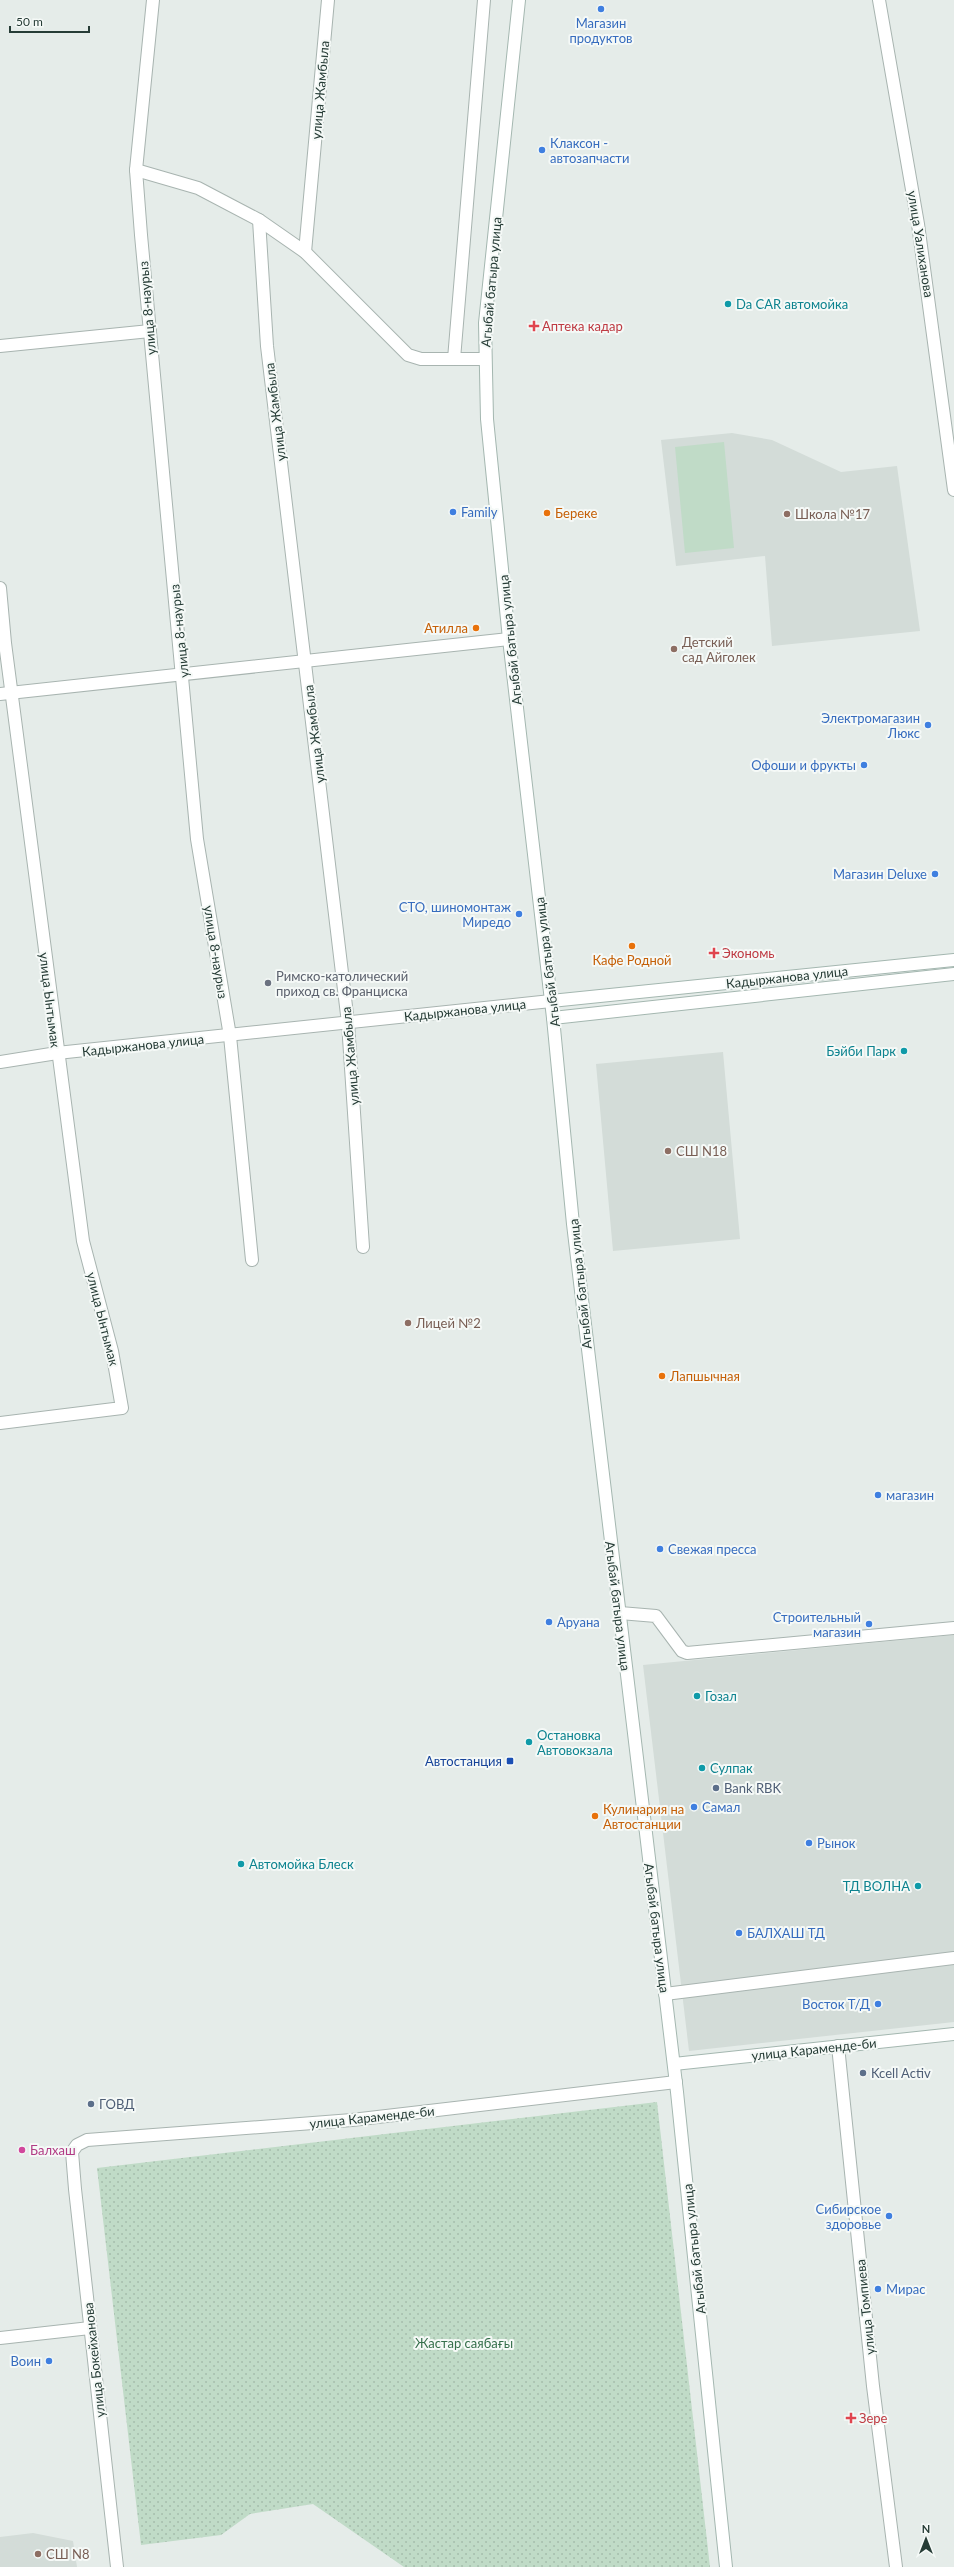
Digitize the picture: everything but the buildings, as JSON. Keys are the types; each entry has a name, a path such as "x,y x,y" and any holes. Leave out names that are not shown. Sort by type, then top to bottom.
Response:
{"street":[{"name":"улица 8-наурыз","path":"153,0 136,170 150,331 184,674 197,839 230,1036 252,1260"},
{"name":"улица Жамбыла","path":"305,252 328,0"},
{"path":"454,359 484,0"},
{"name":"Агыбай батыра улица","path":"520,0 485,323 487,419 509,639 553,1018 572,1224 620,1613 638,1779 674,2064 726,2567"},
{"name":"улица Уалиханова","path":"880,0 918,224 954,490"},
{"path":"136,170 198,188 259,220 305,252 408,355 421,359 485,359"},
{"name":"улица Жамбыла","path":"259,220 267,346 348,1023 363,1247"},
{"path":"0,346 150,331"},
{"name":"улица Ынтымак","path":"0,588 6,694 83,1241 112,1351 122,1408 0,1423"},
{"path":"6,694 509,639"},
{"name":"Кадыржанова улица","path":"0,1062 57,1054 551,1001 954,960"},
{"name":"Кадыржанова улица","path":"553,1018 954,974"},
{"path":"620,1613 656,1616 682,1651 687,1653 954,1628"},
{"path":"665,1994 954,1958"},
{"name":"улица Караменде-би","path":"674,2064 954,2034"},
{"name":"улица Томпиева","path":"838,2046 873,2386 896,2567"},
{"name":"улица Караменде-би","path":"72,2152 77,2145 87,2140 352,2120 676,2082"},
{"name":"улица Бокейханова","path":"72,2152 117,2567"},
{"path":"0,2338 90,2328"}],"shaded area":[{"name":"Школа №17","path":"732,433 772,440 841,472 897,466 920,631 772,646 765,556 676,566 661,440"},
{"name":"СШ N18","path":"723,1052 740,1239 613,1251 596,1064"},
{"name":"Рынок","path":"954,1635 954,2022 689,2051 643,1665"},
{"name":"СШ N8","path":"33,2533 73,2541 77,2567 0,2567 0,2537"}],"green space":[{"path":"724,442 734,548 685,553 675,447"},
{"name":"Жастар саябағы","path":"657,2102 710,2567 404,2567 313,2504 250,2514 221,2535 141,2545 97,2168"}],"place":[{"name":"Магазин продуктов","path":"601,9"},
{"name":"Клаксон - автозапчасти","path":"542,150"},
{"name":"Da CAR автомойка","path":"728,304"},
{"name":"Аптека кадар","path":"534,326"},
{"name":"Family","path":"453,512"},
{"name":"Береке","path":"547,513"},
{"name":"Школа №17","path":"787,514"},
{"name":"Атилла","path":"476,628"},
{"name":"Детский сад Айголек","path":"674,649"},
{"name":"Электромагазин Люкс","path":"928,725"},
{"name":"Офоши и фрукты","path":"864,765"},
{"name":"Магазин Deluxe","path":"935,874"},
{"name":"СТО, шиномонтаж Миредо","path":"519,914"},
{"name":"Кафе Родной","path":"632,946"},
{"name":"Экономь","path":"714,953"},
{"name":"Римско-католический приход св. Франциска","path":"268,983"},
{"name":"Бэйби Парк","path":"904,1051"},
{"name":"СШ N18","path":"668,1151"},
{"name":"Лицей №2","path":"408,1323"},
{"name":"Лапшычная","path":"662,1376"},
{"name":"магазин","path":"878,1495"},
{"name":"Свежая пресса","path":"660,1549"},
{"name":"Аруана","path":"549,1622"},
{"name":"Строительный магазин","path":"869,1624"},
{"name":"Гозал","path":"697,1696"},
{"name":"Остановка Автовокзала","path":"529,1742"},
{"name":"Автостанция","path":"510,1761"},
{"name":"Сулпак","path":"702,1768"},
{"name":"Bank RBK","path":"716,1788"},
{"name":"Самал","path":"694,1807"},
{"name":"Кулинария на Автостанции","path":"595,1816"},
{"name":"Рынок","path":"809,1843"},
{"name":"Автомойка Блеск","path":"241,1864"},
{"name":"ТД ВОЛНА","path":"918,1886"},
{"name":"БАЛХАШ ТД","path":"739,1933"},
{"name":"Восток Т/Д","path":"878,2004"},
{"name":"Kcell Activ","path":"863,2073"},
{"name":"ГОВД","path":"91,2104"},
{"name":"Балхаш","path":"22,2150"},
{"name":"Сибирское здоровье","path":"889,2216"},
{"name":"Мирас","path":"878,2289"},
{"name":"Воин","path":"49,2361"},
{"name":"Зере","path":"851,2418"},
{"name":"СШ N8","path":"38,2554"}]}
